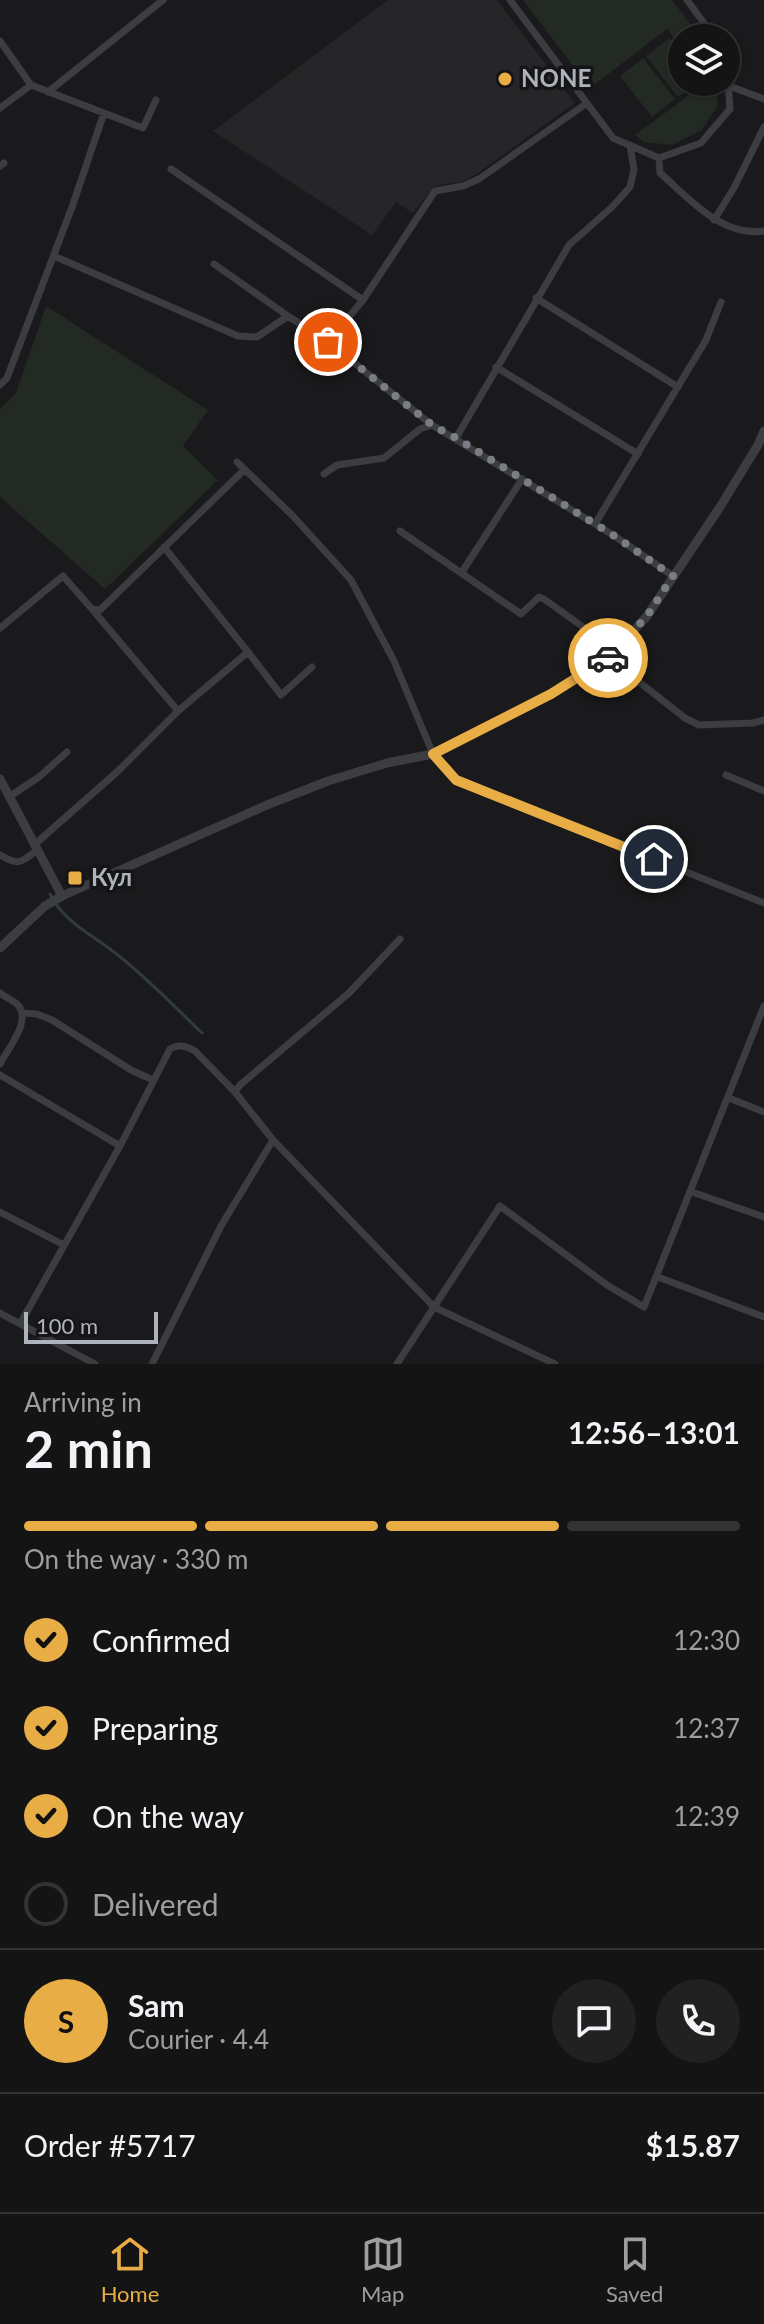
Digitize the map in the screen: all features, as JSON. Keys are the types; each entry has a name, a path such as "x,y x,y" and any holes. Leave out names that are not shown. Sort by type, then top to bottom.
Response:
{"street":[{"path":"48,92 163,0"},
{"path":"510,0 613,138 659,158 701,143 730,109 729,96"},
{"path":"687,0 705,24"},
{"path":"0,41 31,85 143,128 156,100"},
{"path":"0,108 31,85"},
{"path":"740,90 764,99"},
{"path":"328,342 363,300 435,191 463,186 479,179 587,103"},
{"path":"0,385 54,256 104,113"},
{"path":"714,220 734,188 764,127"},
{"path":"456,438 569,245 630,187 634,170 630,145"},
{"path":"659,158 660,173 714,220 749,233 764,231"},
{"path":"171,169 363,300"},
{"path":"54,256 238,336 257,337 288,316"},
{"path":"214,264 328,342 432,425 595,524 673,576"},
{"path":"536,298 678,387"},
{"path":"595,524 706,340 721,302"},
{"path":"496,367 638,454"},
{"path":"324,474 337,465 384,458 420,429 432,425"},
{"path":"0,948 45,906 62,896 304,791 387,763 433,754 551,694 611,656 647,616 720,507 764,431"},
{"path":"237,462 293,516 351,580 394,661 433,754 456,780 764,903"},
{"path":"92,609 100,610 244,470"},
{"path":"462,572 522,479"},
{"path":"400,531 521,614 539,597 544,599 583,627 634,678 685,718 699,725 764,720"},
{"path":"164,547 281,695 312,667"},
{"path":"0,628 63,576 178,711"},
{"path":"0,855 14,863 21,863 178,711 248,652"},
{"path":"9,797 39,777 67,752"},
{"path":"726,775 764,791"},
{"path":"0,779 62,896"},
{"path":"235,1092 349,993 400,939"},
{"path":"0,993 23,1013 22,1024 0,1064"},
{"path":"397,1364 500,1206 607,1285 644,1307 763,1010"},
{"path":"23,1013 52,1020 131,1070 153,1080"},
{"path":"20,1324 120,1146 170,1049 177,1045 195,1051 235,1092 273,1140 434,1307 555,1364"},
{"path":"0,1075 120,1146"},
{"path":"729,1098 764,1112"},
{"path":"152,1364 221,1226 273,1140"},
{"path":"692,1192 764,1217"},
{"path":"0,1212 64,1245"},
{"path":"658,1277 764,1317"},
{"path":"0,1313 95,1364"}],"shaded area":[{"path":"388,0 497,0 575,103 475,175 461,182 434,186 413,213 396,202 372,235 213,131"},
{"path":"523,0 672,0 690,24 668,24 668,30 590,88"},
{"path":"668,40 668,84 646,56"},
{"path":"643,58 668,90 668,96 675,99 652,117 620,76"},
{"path":"688,96 717,96 717,106 702,130 672,145 643,142 635,135"},
{"path":"46,306 208,410 183,446 218,480 105,589 0,497 0,409 16,393"}],"waterway":[{"path":"50,894 63,913 130,965 202,1033"}],"way so far":[{"path":"328,342 432,425 613,535 673,576 647,616 608,658"}],"place":[{"name":"NONE","path":"505,79"},
{"name":"Кул","path":"75,878"}],"route":[{"path":"608,658 551,694 433,754 456,780 654,859"}]}
